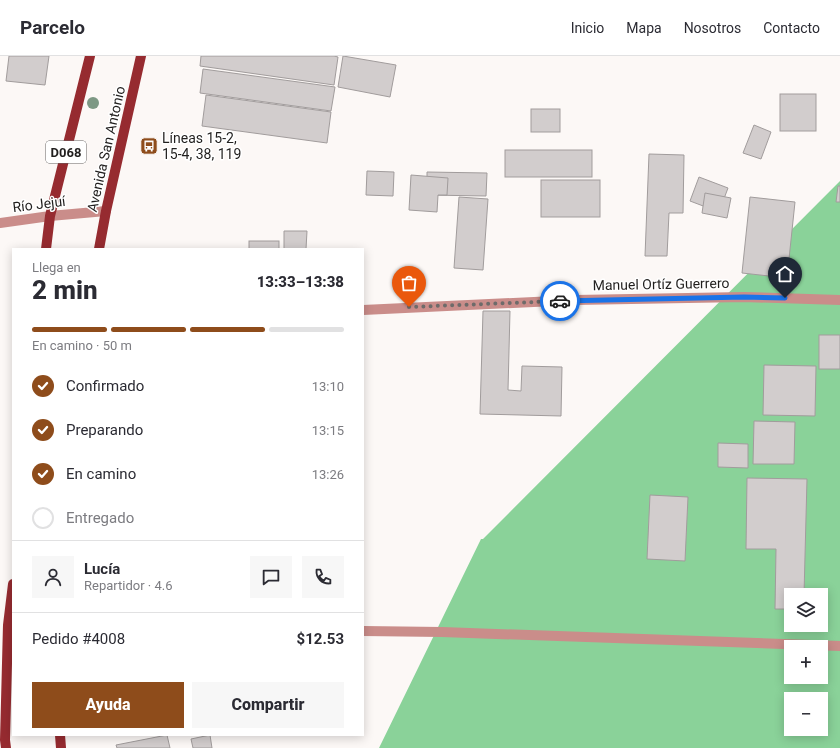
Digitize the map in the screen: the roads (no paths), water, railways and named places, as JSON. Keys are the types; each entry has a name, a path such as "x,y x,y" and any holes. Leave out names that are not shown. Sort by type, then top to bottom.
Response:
{"main road":[{"name":"D068","path":"46,248 50,216 90,56"},
{"name":"Avenida San Antonio","path":"99,248 106,211 141,56"},
{"path":"6,748 5,740 12,604"},
{"path":"60,736 61,748"}],"street":[{"name":"Río Jejuí","path":"0,223 50,216 106,211"},
{"name":"Manuel Ortíz Guerrero","path":"364,310 582,300 744,297 840,300"},
{"path":"364,631 458,632 840,646"}],"place":[{"name":"Líneas 15-2, 15-4, 38, 119","path":"149,146"}]}
